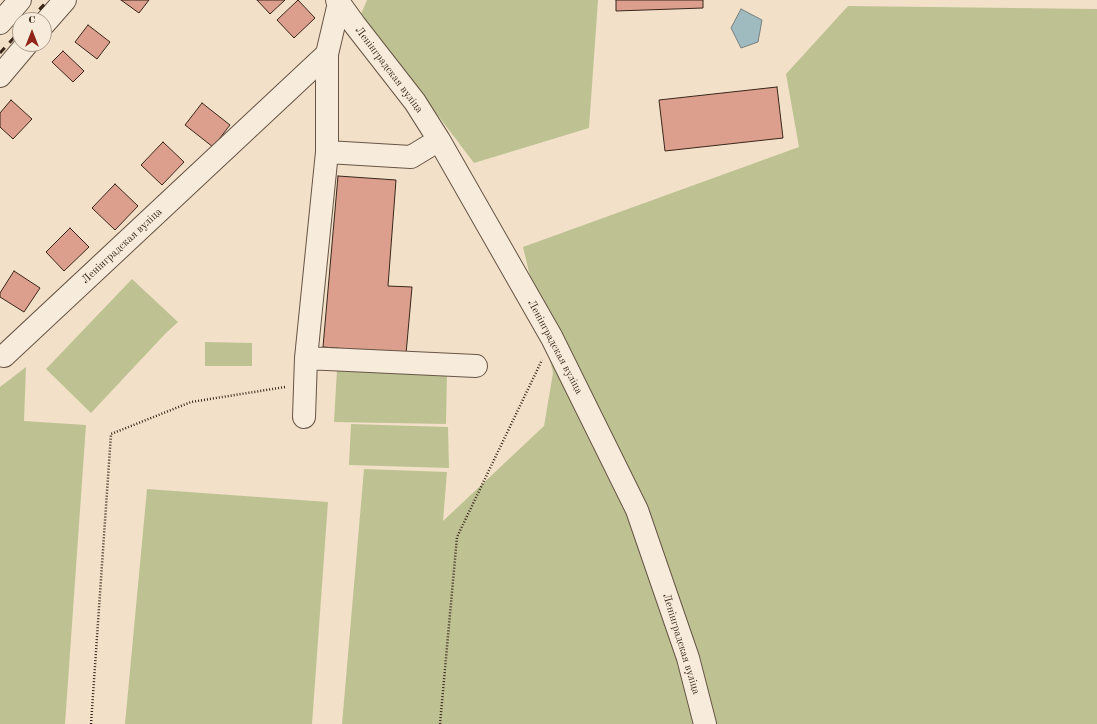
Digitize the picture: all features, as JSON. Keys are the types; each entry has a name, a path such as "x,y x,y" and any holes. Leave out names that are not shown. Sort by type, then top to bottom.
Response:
{"street":[{"path":"0,23 20,0"},
{"path":"52,15 65,0"},
{"name":"Ленінградская вуліца","path":"4,356 327,60 338,1"},
{"name":"Ленінградская вуліца","path":"338,1 415,102 552,338 637,510 688,658 705,724"},
{"path":"0,76 20,52"},
{"path":"304,417 306,358 327,152 327,60"},
{"path":"327,152 411,157 438,140"},
{"path":"306,358 476,366"}],"path":[{"path":"440,724 457,537 552,338"},
{"path":"91,724 111,434 191,402 305,384"}],"green space":[{"path":"367,0 598,0 589,128 474,163 361,14"},
{"path":"848,6 1097,9 1097,724 342,724 364,469 447,472 443,521 544,426 553,373 523,247 799,147 786,74"},
{"path":"132,279 178,322 91,413 46,369"},
{"path":"205,342 252,343 252,366 205,366"},
{"path":"26,367 24,421 86,425 65,724 0,724 0,387"},
{"path":"337,369 447,373 446,424 334,422"},
{"path":"351,424 448,427 449,468 349,465"},
{"path":"147,489 328,502 312,724 125,724"}],"water":[{"path":"741,9 762,20 758,42 741,48 731,28"}],"building":[{"path":"121,0 149,0 139,13"},
{"path":"257,0 285,0 270,14"},
{"path":"298,0 315,18 294,38 277,20"},
{"path":"616,0 703,0 703,8 616,11"},
{"path":"88,25 110,42 97,59 75,42"},
{"path":"63,51 84,71 73,82 52,62"},
{"path":"777,87 783,138 665,151 659,100"},
{"path":"11,100 32,119 13,139 0,127 0,113"},
{"path":"202,103 230,125 213,147 185,125"},
{"path":"163,142 184,162 162,185 141,165"},
{"path":"338,176 396,180 388,286 412,287 406,354 323,347"},
{"path":"115,184 138,206 115,230 92,208"},
{"path":"70,228 89,247 64,271 46,252"},
{"path":"14,271 40,288 24,312 0,297 0,293"}],"railway":[{"path":"37,12 48,0"},
{"path":"0,53 12,40"}]}
